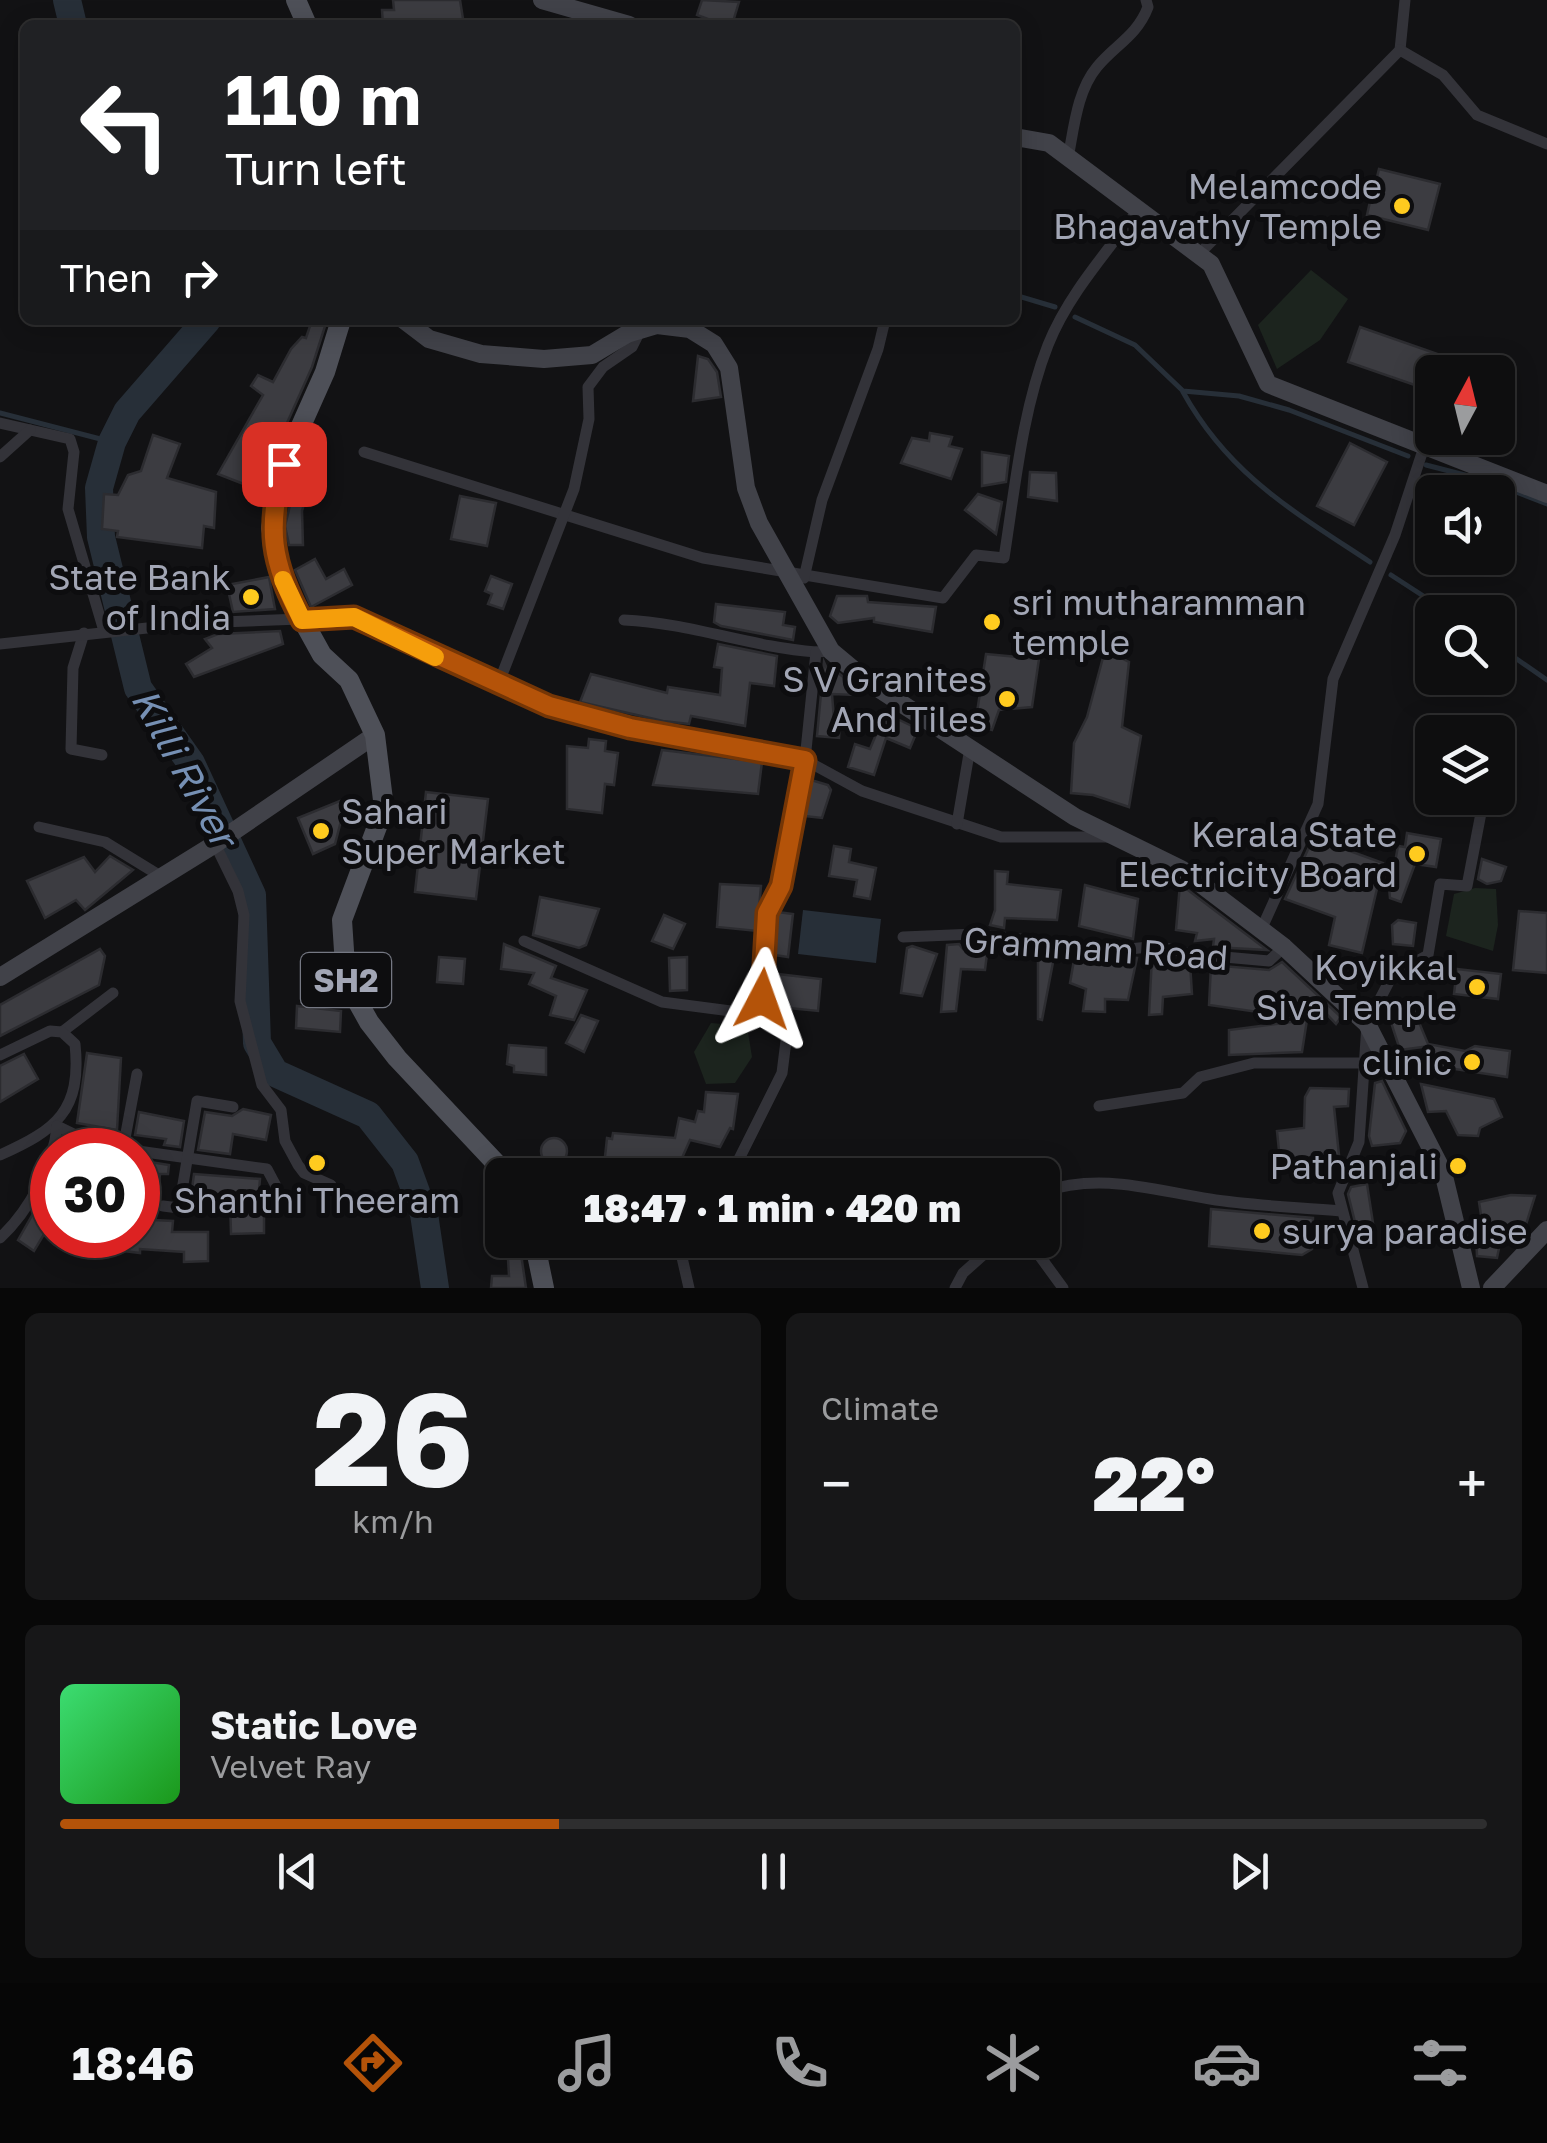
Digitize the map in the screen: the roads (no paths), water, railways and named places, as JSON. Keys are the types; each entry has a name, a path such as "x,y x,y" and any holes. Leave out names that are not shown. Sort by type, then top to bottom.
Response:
{"main road":[{"path":"542,0 612,20"},
{"path":"1020,138 1049,143 1211,264 1268,384 1415,443"},
{"name":"SH2","path":"340,325 274,497 270,528 277,562 302,620 322,655 349,680 374,736 384,808 342,920 346,981 369,1022 397,1058 491,1158"},
{"path":"411,325 429,339 481,354 544,359 592,355 657,325 690,329 714,344 729,368 746,488 759,523 796,577 823,652 1075,817 1181,869 1284,947 1367,1024 1442,1172 1471,1288"},
{"path":"1445,455 1547,494"},
{"path":"0,978 215,844 264,807 374,736"},
{"path":"1492,1288 1547,1230"},
{"path":"538,1258 544,1288"}],"street":[{"path":"1068,158 1085,86 1097,66 1135,32 1148,7 1146,0"},
{"path":"1198,255 1400,50 1405,0"},
{"path":"1400,50 1443,75 1477,115 1547,144"},
{"path":"364,452 704,558 796,577 943,598 976,555 1004,558 1018,472 1048,346 1073,297 1138,210"},
{"path":"796,577 878,349 883,325"},
{"path":"498,685 582,460 588,387 604,367 632,347 640,330"},
{"path":"0,423 70,439 74,452 68,508 107,630"},
{"path":"0,457 30,430"},
{"path":"1262,930 1318,804 1334,679 1395,535 1421,455"},
{"path":"0,644 107,630 354,617 549,706 630,728 805,760 862,791 1002,836 1118,838"},
{"path":"624,620 668,622 752,643 823,652 781,886 767,913 762,999 787,1033 782,1073 740,1158"},
{"path":"84,633 73,668 71,750 102,755"},
{"path":"958,824 970,748"},
{"path":"1362,1288 1338,1193 1359,1142 1367,1024 1393,974 1428,955 1440,884 1468,886 1481,815"},
{"path":"39,827 105,842 162,877"},
{"path":"215,844 238,890 244,915 240,1001 259,1074 281,1110 285,1141 298,1165 331,1185"},
{"name":"Grammam Road","path":"902,937 975,934 1120,950 1158,946 1269,961 1284,947"},
{"path":"524,942 662,1002 776,1018"},
{"path":"62,1032 112,993"},
{"path":"0,1055 50,1031 62,1032 76,1044 76,1081 44,1172 26,1207 0,1238"},
{"path":"1100,1106 1183,1094 1200,1077 1254,1064 1364,1063"},
{"path":"129,1128 137,1074"},
{"path":"163,1206 179,1208 197,1101 233,1107"},
{"path":"57,1126 61,1128"},
{"path":"0,1155 57,1126"},
{"path":"160,1155 266,1168 276,1186 278,1207"},
{"path":"1060,1189 1102,1182 1144,1184 1210,1199 1341,1211"},
{"path":"682,1258 689,1288"},
{"path":"955,1288 963,1273 980,1258"},
{"path":"1041,1258 1063,1288"}],"waterway":[{"name":"Killi River","path":"67,0 72,20"},
{"path":"1020,296 1055,307"},
{"path":"1075,317 1135,345 1183,391 1239,396 1289,410 1408,456"},
{"name":"Killi River","path":"203,325 127,412 112,442 99,488 101,537 138,688 191,763 252,895 257,1043 275,1073 368,1115 405,1162 424,1214 435,1288"},
{"path":"1183,392 1201,421 1242,469 1289,508 1370,562"},
{"path":"0,413 112,442"},
{"path":"1426,465 1488,481 1547,504"},
{"path":"1391,575 1422,595"},
{"path":"1515,658 1547,680"}],"place":[{"name":"Melamcode Bhagavathy Temple","path":"1402,206"},
{"name":"State Bank of India","path":"251,597"},
{"name":"sri mutharamman temple","path":"992,622"},
{"name":"S V Granites And Tiles","path":"1007,699"},
{"name":"Sahari Super Market","path":"321,831"},
{"name":"Kerala State Electricity Board","path":"1417,854"},
{"name":"Koyikkal Siva Temple","path":"1477,987"},
{"name":"clinic","path":"1472,1062"},
{"name":"Shanthi Theeram","path":"317,1163"},
{"name":"Pathanjali","path":"1458,1166"},
{"name":"surya paradise","path":"1262,1231"}]}
